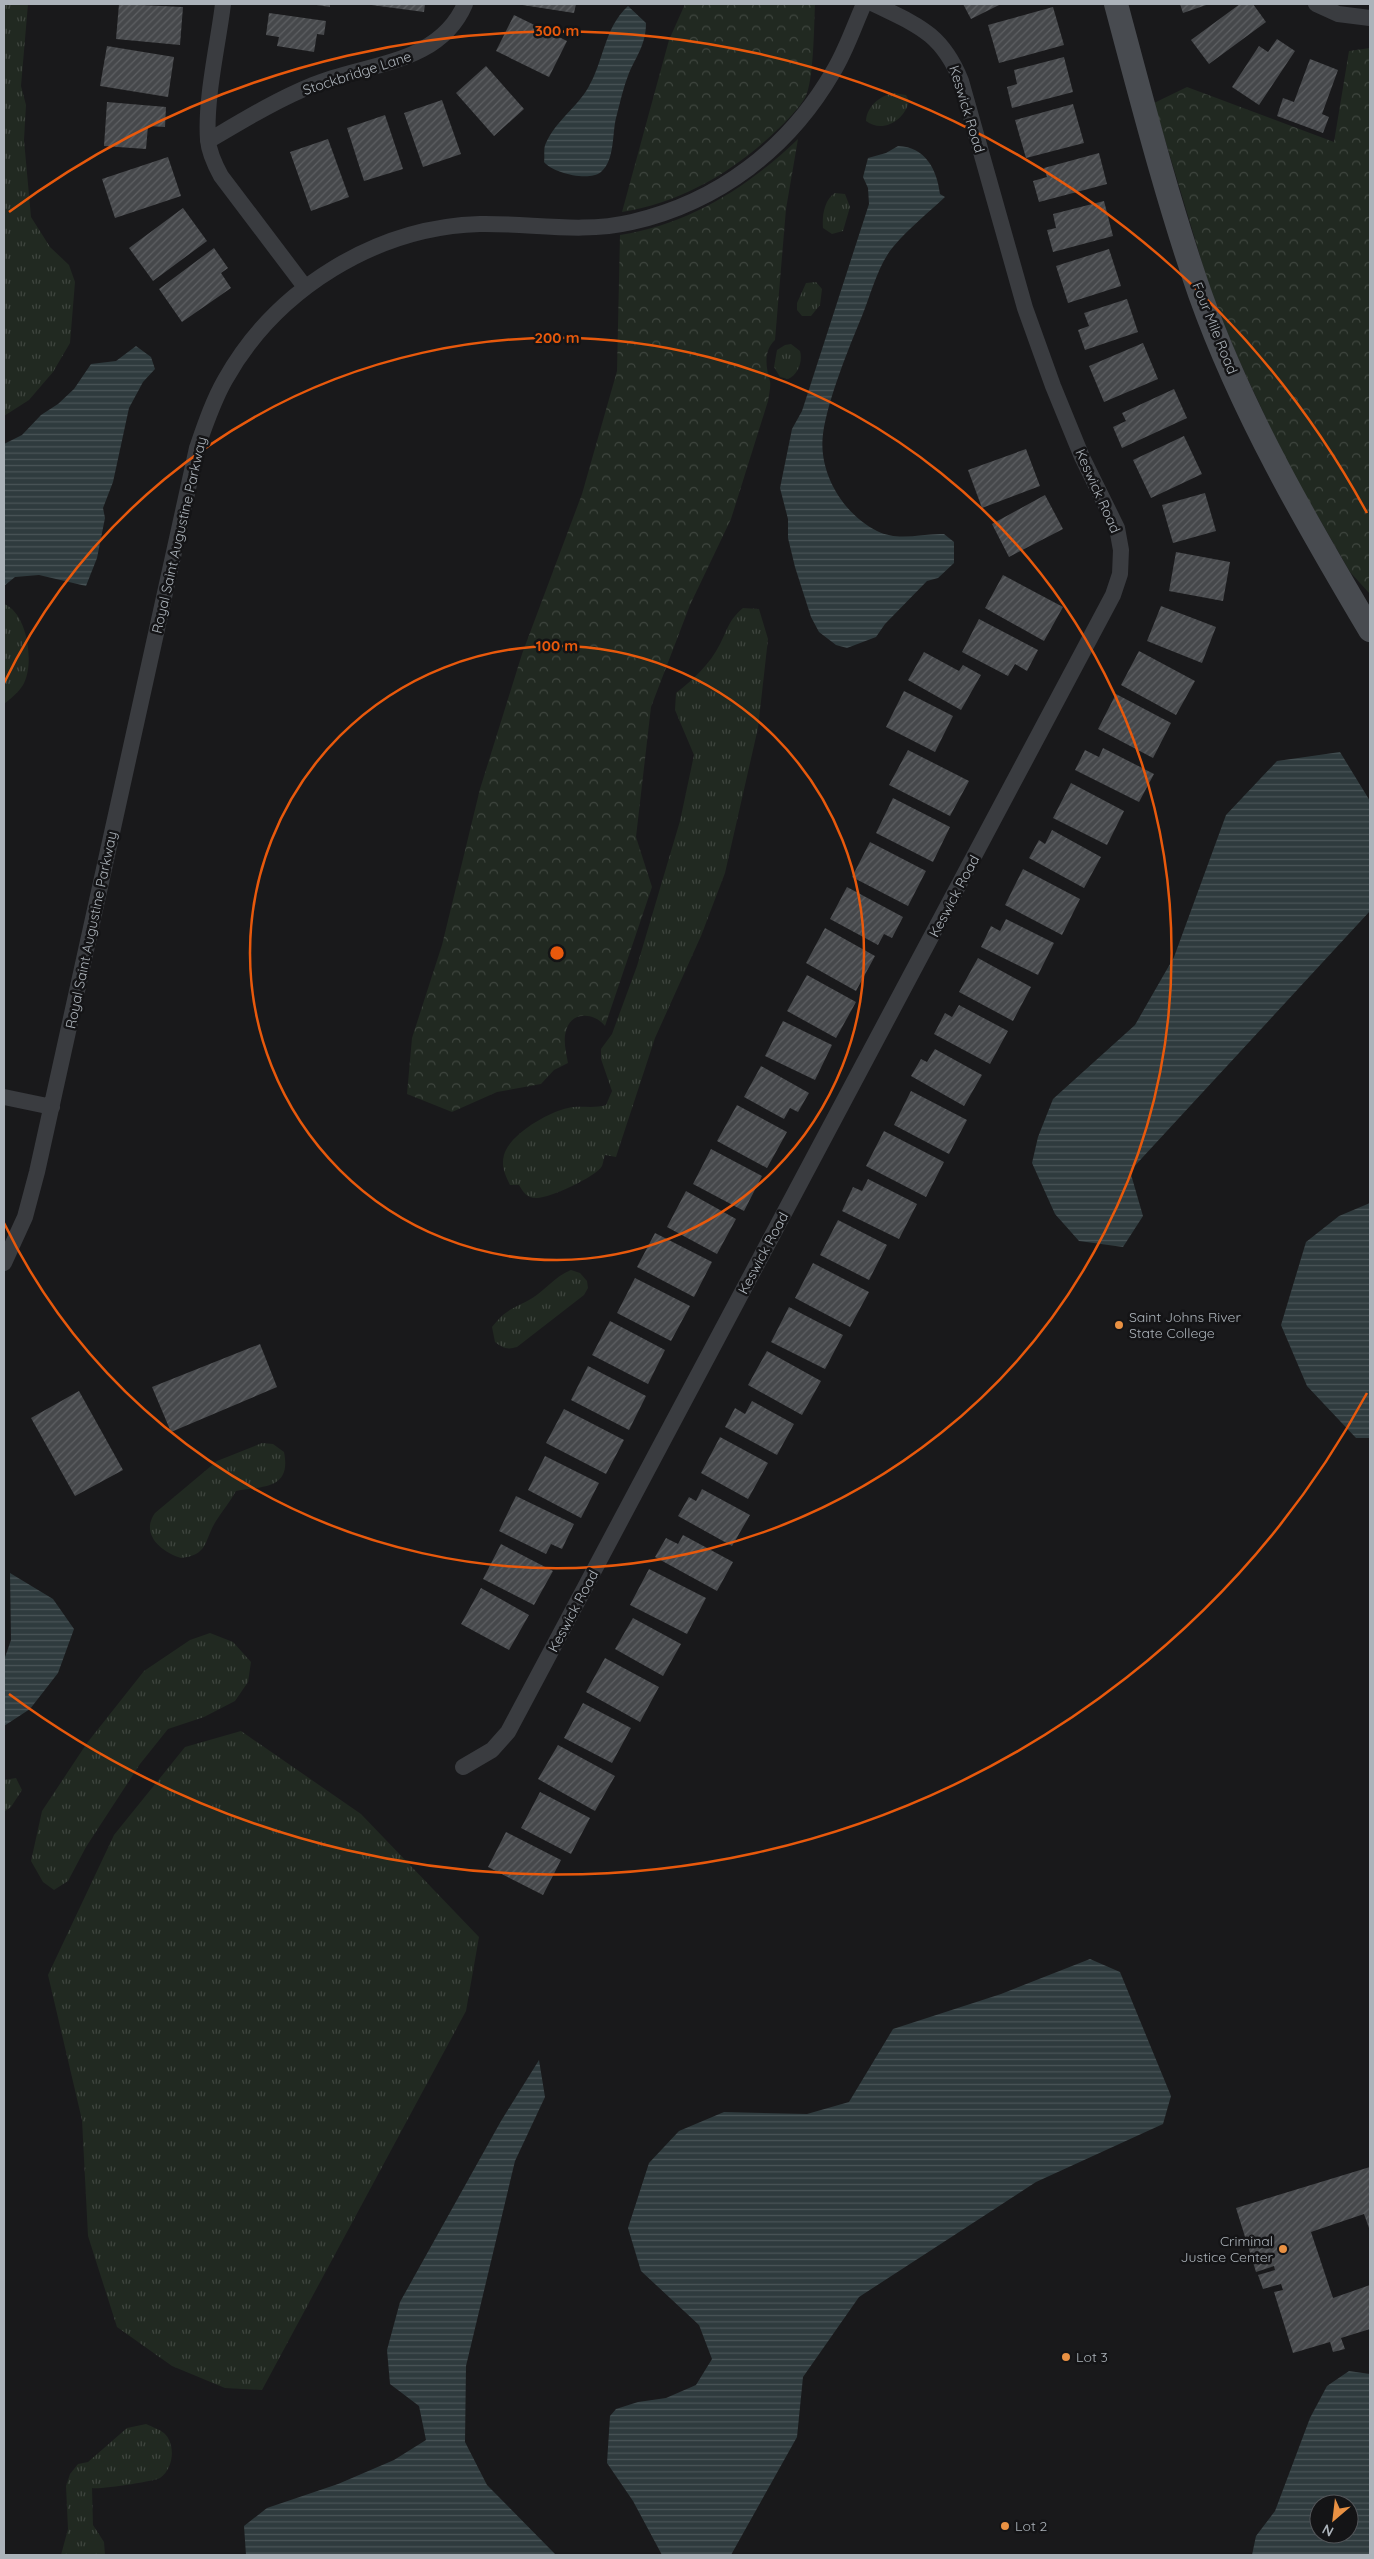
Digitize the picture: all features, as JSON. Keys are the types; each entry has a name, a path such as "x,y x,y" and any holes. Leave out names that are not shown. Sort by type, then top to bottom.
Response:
{"main road":[{"name":"Four Mile Road","path":"1116,4 1147,118 1200,294 1225,355 1276,467 1370,630"}],"street":[{"path":"223,4 208,118 208,141 221,176 305,287"},
{"name":"Stockbridge Lane","path":"208,141 270,105 314,85 361,69 412,56 431,46 447,32 460,15 465,4"},
{"name":"Royal Saint Augustine Parkway","path":"4,1263 25,1217 52,1107 197,448 209,413 226,379 246,348 270,319 305,287 336,266 370,249 405,237 442,228 479,224 557,229 595,228 641,220 668,212 702,197 742,173 765,156 792,130 815,101 835,69 864,4"},
{"name":"Keswick Road","path":"463,1767 492,1750 508,1732 1114,596 1120,574 1121,550 1116,528 1082,457 1052,386 1025,308 961,81 953,62 941,44 924,29 874,4"},
{"path":"1316,4 1338,14 1370,18"},
{"path":"4,1097 52,1107"}],"green space":[{"path":"4,4 28,4 21,86 26,105 24,140 31,217 50,247 69,265 75,282 70,343 53,372 29,400 4,416"},
{"path":"685,4 815,4 813,52 808,90 796,111 785,123 761,145 725,172 686,193 644,208 622,212 669,40"},
{"path":"1370,48 1370,594 1350,572 1286,461 1238,358 1210,289 1154,103 1187,87 1334,142 1349,51"},
{"path":"893,93 906,95 909,101 903,114 892,123 886,125 873,125 866,121 869,111 875,102"},
{"path":"798,139 786,209 775,340 771,344 766,360 770,383 768,401 731,519 690,605 651,707 636,837 652,887 605,1026 600,1021 589,1016 578,1017 569,1024 565,1035 568,1063 554,1070 541,1084 497,1092 452,1112 407,1094 412,1038 442,945 480,789 522,654 582,494 617,371 620,235 646,230 670,222 716,201 759,173"},
{"path":"835,193 845,194 850,207 843,231 832,234 823,228 823,218 826,204"},
{"path":"816,282 822,289 820,305 811,316 802,316 797,310 797,303 806,283"},
{"path":"791,344 800,351 801,359 797,371 788,379 780,377 774,367 777,350"},
{"path":"4,604 12,609 19,618 24,628 29,653 27,676 23,685 4,704"},
{"path":"743,608 759,609 768,639 758,728 725,873 701,936 655,1038 616,1157 605,1155 602,1166 598,1171 571,1186 551,1195 536,1198 530,1197 519,1185 510,1185 508,1181 503,1163 507,1147 521,1132 550,1114 573,1107 606,1105 612,1091 601,1059 601,1049 612,1034 637,966 680,821 694,755 675,710 676,693 706,665 732,621"},
{"path":"571,1270 580,1273 587,1281 588,1288 584,1295 517,1347 505,1348 495,1342 492,1327 501,1317 509,1310 534,1297 560,1276"},
{"path":"262,1443 273,1444 284,1452 285,1465 279,1480 264,1487 236,1491 197,1554 181,1558 160,1547 151,1535 151,1521 155,1513 217,1461"},
{"path":"210,1633 233,1642 251,1662 248,1682 235,1701 204,1717 168,1729 140,1764 86,1847 68,1881 54,1890 43,1882 31,1861 42,1811 87,1743 144,1671 190,1640"},
{"path":"241,1731 361,1814 479,1937 466,2011 262,2390 225,2388 172,2366 117,2327 88,2236 82,2120 48,1975 114,1835 185,1747"},
{"path":"16,1778 22,1790 11,1807 4,1812 4,1780"},
{"path":"146,2424 164,2433 170,2443 172,2456 165,2474 160,2478 138,2483 92,2488 93,2525 104,2542 105,2555 61,2555 68,2529 66,2486 70,2474 78,2464 88,2462 127,2428"}],"shaded area":[{"path":"628,6 646,23 646,30 643,43 623,90 609,161 601,172 595,175 571,175 555,170 544,162 545,145 555,128 588,88 609,34 620,15"},
{"path":"898,146 908,147 923,155 933,169 940,194 945,197 899,240 883,262 834,390 823,434 822,449 829,477 835,491 865,524 877,531 894,536 944,534 954,542 954,563 938,578 927,581 885,624 876,637 847,648 836,645 819,632 811,617 788,538 788,519 780,488 792,429 802,411 869,204 868,188 863,177 868,158 886,153"},
{"path":"136,346 151,357 155,369 143,382 129,408 113,482 103,508 105,518 97,558 86,586 39,575 15,577 4,586 4,444 22,435 41,415 58,404 74,389 91,364 116,361"},
{"path":"1340,752 1370,801 1370,911 1130,1171 1143,1216 1123,1247 1079,1241 1055,1214 1032,1163 1038,1137 1053,1099 1135,1025 1174,957 1226,815 1277,761"},
{"path":"1370,1203 1370,1438 1356,1438 1307,1386 1281,1325 1306,1242 1339,1216"},
{"path":"10,1573 53,1599 74,1629 58,1673 30,1709 4,1726 4,1660 11,1640"},
{"path":"1090,1959 1120,1972 1171,2096 1163,2124 1036,2182 859,2297 803,2377 797,2437 731,2555 662,2555 633,2501 607,2463 610,2416 616,2409 638,2402 666,2398 696,2385 712,2359 699,2325 641,2271 628,2228 649,2163 679,2131 724,2112 807,2114 849,2102 893,2029 1001,1994"},
{"path":"539,2060 545,2097 515,2161 466,2366 465,2442 487,2485 556,2555 246,2555 244,2526 267,2508 338,2484 394,2460 426,2440 419,2406 390,2384 387,2350 400,2302 501,2121"},
{"path":"1349,2371 1370,2374 1370,2555 1252,2555 1256,2536 1275,2511 1310,2418 1327,2386"}],"building":[{"path":"119,4 183,7 180,45 116,39"},
{"path":"310,4 330,4 330,7"},
{"path":"364,4 425,4 424,12"},
{"path":"516,4 576,4 574,13"},
{"path":"963,4 1001,4 971,19"},
{"path":"1180,4 1209,4 1183,13"},
{"path":"1240,4 1253,4 1266,22 1209,64 1191,40"},
{"path":"1053,7 1064,45 999,63 988,25"},
{"path":"269,13 326,21 324,35 317,34 314,52 277,46 279,37 266,35"},
{"path":"514,15 567,41 549,77 496,51"},
{"path":"1277,39 1295,51 1259,105 1232,87 1259,46 1268,52"},
{"path":"107,46 174,57 168,97 100,86"},
{"path":"1064,57 1073,92 1012,108 1007,87 1017,84 1014,70"},
{"path":"1310,59 1338,70 1322,114 1329,117 1323,133 1277,116 1283,98 1294,102"},
{"path":"486,66 524,109 494,136 456,93"},
{"path":"442,100 461,154 423,167 404,113"},
{"path":"107,102 166,107 165,127 148,126 146,149 104,146"},
{"path":"1073,104 1084,143 1026,158 1015,120"},
{"path":"385,115 403,169 364,181 347,128"},
{"path":"328,139 349,197 311,211 290,152"},
{"path":"1099,153 1107,184 1039,202 1033,181 1047,177 1044,168"},
{"path":"168,157 181,196 115,218 102,179"},
{"path":"1104,201 1113,236 1053,252 1047,230 1056,228 1053,214"},
{"path":"183,208 207,241 153,281 129,248"},
{"path":"214,248 228,268 221,273 231,288 182,322 159,289"},
{"path":"1109,249 1121,286 1068,303 1056,266"},
{"path":"1127,299 1138,332 1085,350 1078,330 1089,326 1084,313"},
{"path":"1143,343 1158,379 1104,402 1089,366"},
{"path":"1174,389 1187,418 1122,448 1113,427 1126,421 1122,413"},
{"path":"1184,436 1202,474 1151,498 1133,460"},
{"path":"1026,449 1040,486 982,508 968,470"},
{"path":"1205,493 1216,531 1173,543 1162,505"},
{"path":"1045,495 1063,529 1009,557 992,524"},
{"path":"1176,552 1230,562 1223,601 1169,591"},
{"path":"1003,575 1063,607 1044,641 985,608"},
{"path":"1161,606 1216,627 1202,663 1147,641"},
{"path":"979,619 1038,650 1027,671 1015,664 1008,676 962,652"},
{"path":"1139,651 1195,681 1176,715 1121,685"},
{"path":"924,652 959,671 963,665 981,675 961,710 908,680"},
{"path":"904,691 953,716 935,752 886,727"},
{"path":"1116,694 1171,723 1153,758 1098,729"},
{"path":"1103,748 1154,774 1139,802 1075,770 1085,750 1099,757"},
{"path":"908,750 969,781 950,816 889,785"},
{"path":"1071,783 1124,811 1107,845 1053,818"},
{"path":"893,798 950,827 933,862 876,833"},
{"path":"1052,830 1101,857 1084,888 1029,858 1039,840 1045,844"},
{"path":"870,842 926,871 908,906 852,877"},
{"path":"1023,869 1080,899 1062,935 1005,905"},
{"path":"847,887 903,917 892,938 884,934 878,945 830,919"},
{"path":"1006,919 1054,943 1038,975 981,947 991,926 1000,931"},
{"path":"825,928 875,956 856,991 806,963"},
{"path":"978,958 1031,987 1013,1021 959,992"},
{"path":"807,975 856,1002 836,1038 787,1011"},
{"path":"959,1005 1008,1031 990,1064 934,1034 945,1013 952,1017"},
{"path":"783,1021 832,1045 815,1080 765,1056"},
{"path":"935,1049 982,1075 964,1106 911,1076 921,1059 927,1062"},
{"path":"761,1066 809,1093 798,1112 790,1108 784,1119 744,1097"},
{"path":"911,1091 967,1120 949,1154 894,1125"},
{"path":"737,1105 787,1132 767,1168 717,1141"},
{"path":"884,1131 944,1162 926,1197 866,1166"},
{"path":"711,1149 762,1176 744,1211 693,1184"},
{"path":"868,1179 917,1204 899,1239 842,1211 853,1187 862,1191"},
{"path":"686,1191 736,1219 717,1254 667,1227"},
{"path":"838,1220 887,1245 869,1280 820,1255"},
{"path":"655,1233 712,1262 694,1297 637,1267"},
{"path":"813,1263 869,1292 850,1327 795,1298"},
{"path":"635,1278 690,1306 671,1341 617,1313"},
{"path":"789,1307 843,1335 825,1369 771,1342"},
{"path":"610,1321 665,1350 648,1384 592,1355"},
{"path":"260,1344 277,1387 171,1432 152,1387"},
{"path":"767,1351 821,1381 802,1415 748,1385"},
{"path":"588,1366 646,1396 629,1430 571,1400"},
{"path":"79,1391 123,1470 75,1496 31,1418"},
{"path":"752,1401 794,1424 777,1455 725,1427 735,1408 745,1414"},
{"path":"564,1409 624,1440 606,1474 546,1443"},
{"path":"720,1437 768,1463 748,1499 701,1473"},
{"path":"545,1456 599,1483 581,1518 528,1490"},
{"path":"702,1489 750,1515 732,1546 678,1516 689,1497 696,1501"},
{"path":"516,1496 574,1524 562,1549 551,1544 546,1554 499,1531"},
{"path":"683,1535 733,1562 717,1591 655,1557 666,1538 678,1544"},
{"path":"501,1544 553,1571 534,1605 483,1579"},
{"path":"649,1569 706,1598 687,1634 630,1605"},
{"path":"481,1588 529,1615 509,1650 461,1624"},
{"path":"633,1618 681,1644 663,1676 615,1649"},
{"path":"605,1658 659,1687 640,1722 586,1692"},
{"path":"583,1703 631,1728 612,1763 564,1738"},
{"path":"558,1745 615,1776 595,1811 538,1779"},
{"path":"540,1792 590,1818 571,1854 521,1828"},
{"path":"506,1832 561,1860 543,1895 488,1867"},
{"name":"Criminal Justice Center","path":"1370,2167 1370,2231 1364,2214 1311,2232 1333,2298 1370,2285 1370,2329 1341,2338 1345,2349 1333,2352 1330,2342 1293,2353 1274,2292 1283,2290 1281,2284 1263,2289 1258,2275 1275,2270 1274,2266 1256,2272 1236,2208"}],"place":[{"name":"Saint Johns River State College","path":"1119,1325"},
{"name":"Criminal Justice Center","path":"1283,2249"},
{"name":"Lot 3","path":"1066,2357"},
{"name":"Lot 2","path":"1005,2526"}]}
